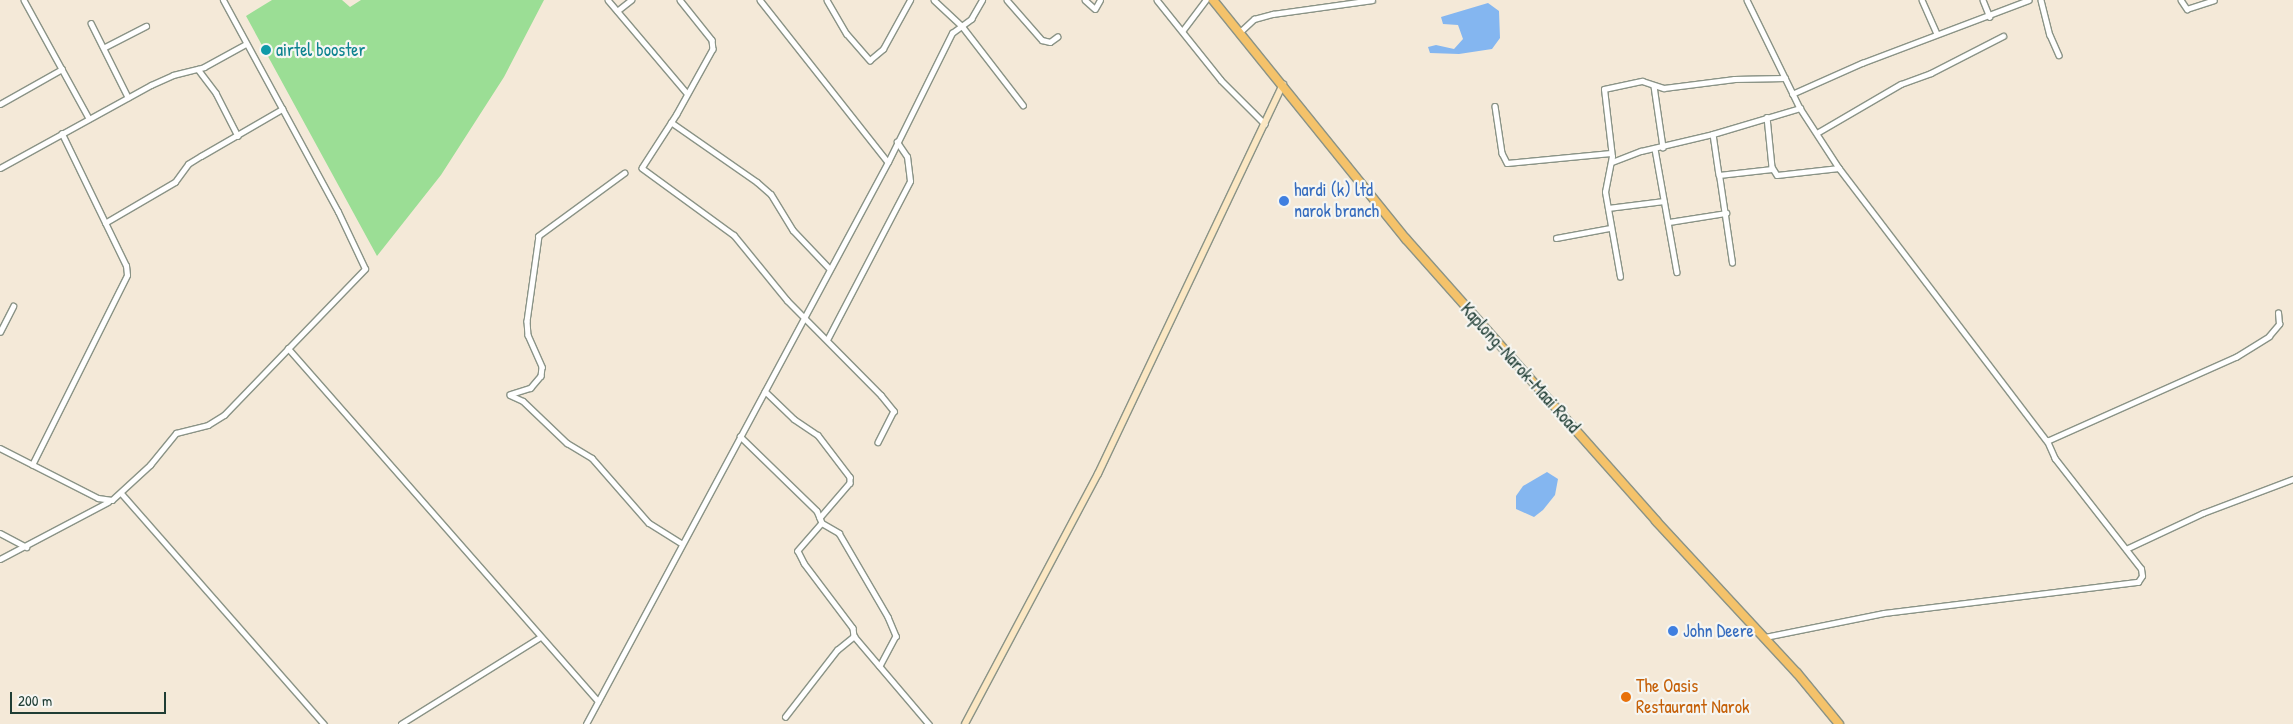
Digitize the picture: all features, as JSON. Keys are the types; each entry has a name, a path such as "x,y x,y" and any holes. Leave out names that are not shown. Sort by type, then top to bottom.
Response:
{"highway":[{"name":"Kaplong-Narok-Maai Road","path":"1214,0 1372,199 1504,351 1765,637 1839,724"}],"street":[{"path":"24,0 89,118"},
{"path":"0,559 26,547 122,494 176,433 208,425 224,415 365,270 362,257 223,0"},
{"path":"608,0 687,93"},
{"path":"617,11 630,0"},
{"path":"680,0 714,44 671,122 642,168 734,235 804,318 894,411 878,442"},
{"path":"760,0 888,162"},
{"path":"827,0 847,34 870,60 878,57 910,0"},
{"path":"934,0 962,26 1023,105"},
{"path":"586,724 829,268 888,162 952,33 962,26 982,0"},
{"path":"1007,0 1042,40 1050,42 1057,37"},
{"path":"1085,0 1094,9 1100,0"},
{"path":"1157,0 1183,30 1221,80 1265,124"},
{"path":"1183,30 1206,0"},
{"path":"1240,32 1254,19 1273,14 1372,0"},
{"path":"1747,0 1792,94 1839,168 2047,441 2055,459 2142,572 2140,580 2132,586 1884,613 1765,637"},
{"path":"1922,0 1937,34"},
{"path":"1983,0 1990,17"},
{"path":"1792,94 1937,34 1990,17 2029,0"},
{"path":"2041,0 2050,35 2059,55"},
{"path":"2181,0 2187,8 2214,0"},
{"path":"92,24 128,97"},
{"path":"105,47 146,26"},
{"path":"1817,132 1901,84 1931,73 2003,36"},
{"path":"0,168 128,97 173,75 198,69 246,44"},
{"path":"198,69 216,94 238,136"},
{"path":"0,104 62,70"},
{"path":"1620,277 1610,228 1605,181 1612,162 1603,91 1609,87 1642,81 1664,88 1734,79 1785,78"},
{"path":"965,724 1098,474 1283,85"},
{"path":"1654,86 1663,147"},
{"path":"1495,106 1502,154 1507,163 1610,153"},
{"path":"1612,162 1800,108"},
{"path":"105,223 175,182 188,164 282,109"},
{"path":"1767,117 1772,169"},
{"path":"671,122 764,188 793,230 829,268"},
{"path":"32,465 127,275 105,223 62,134"},
{"path":"1712,134 1726,214 1732,264"},
{"path":"827,340 910,181 907,157 897,142"},
{"path":"1655,149 1677,272"},
{"path":"1719,175 1772,169 1781,176 1839,168"},
{"path":"624,173 539,236 527,321 528,335 542,367 541,376 530,388 510,396 527,405 567,443 592,458 649,522 682,544"},
{"path":"1608,208 1664,201"},
{"path":"1669,222 1726,214"},
{"path":"1556,238 1610,228"},
{"path":"0,332 13,306"},
{"path":"2047,441 2236,357 2269,336 2279,324 2278,313"},
{"path":"288,348 598,701"},
{"path":"765,391 818,435 850,477 850,483 798,551 853,628 854,636 929,724"},
{"path":"740,436 799,491 821,521 839,532 888,617 896,636 880,666"},
{"path":"0,448 108,502"},
{"path":"2126,550 2203,514 2293,479"},
{"path":"122,494 324,724"},
{"path":"0,534 26,547"},
{"path":"785,717 837,650 854,636"},
{"path":"401,724 540,637"}],"green space":[{"path":"272,0 342,0 350,7 361,0 544,0 504,77 441,175 377,256 246,16"}],"water":[{"path":"1488,3 1499,11 1500,38 1492,49 1459,54 1430,53 1428,47 1436,45 1454,49 1463,39 1458,25 1443,24 1441,17"},
{"path":"1547,472 1558,479 1555,495 1543,510 1534,517 1516,509 1516,496 1523,486"}],"place":[{"name":"airtel booster","path":"266,50"},
{"name":"hardi (k) ltd narok branch","path":"1284,201"},
{"name":"John Deere","path":"1673,631"},
{"name":"The Oasis Restaurant Narok","path":"1626,697"}]}
